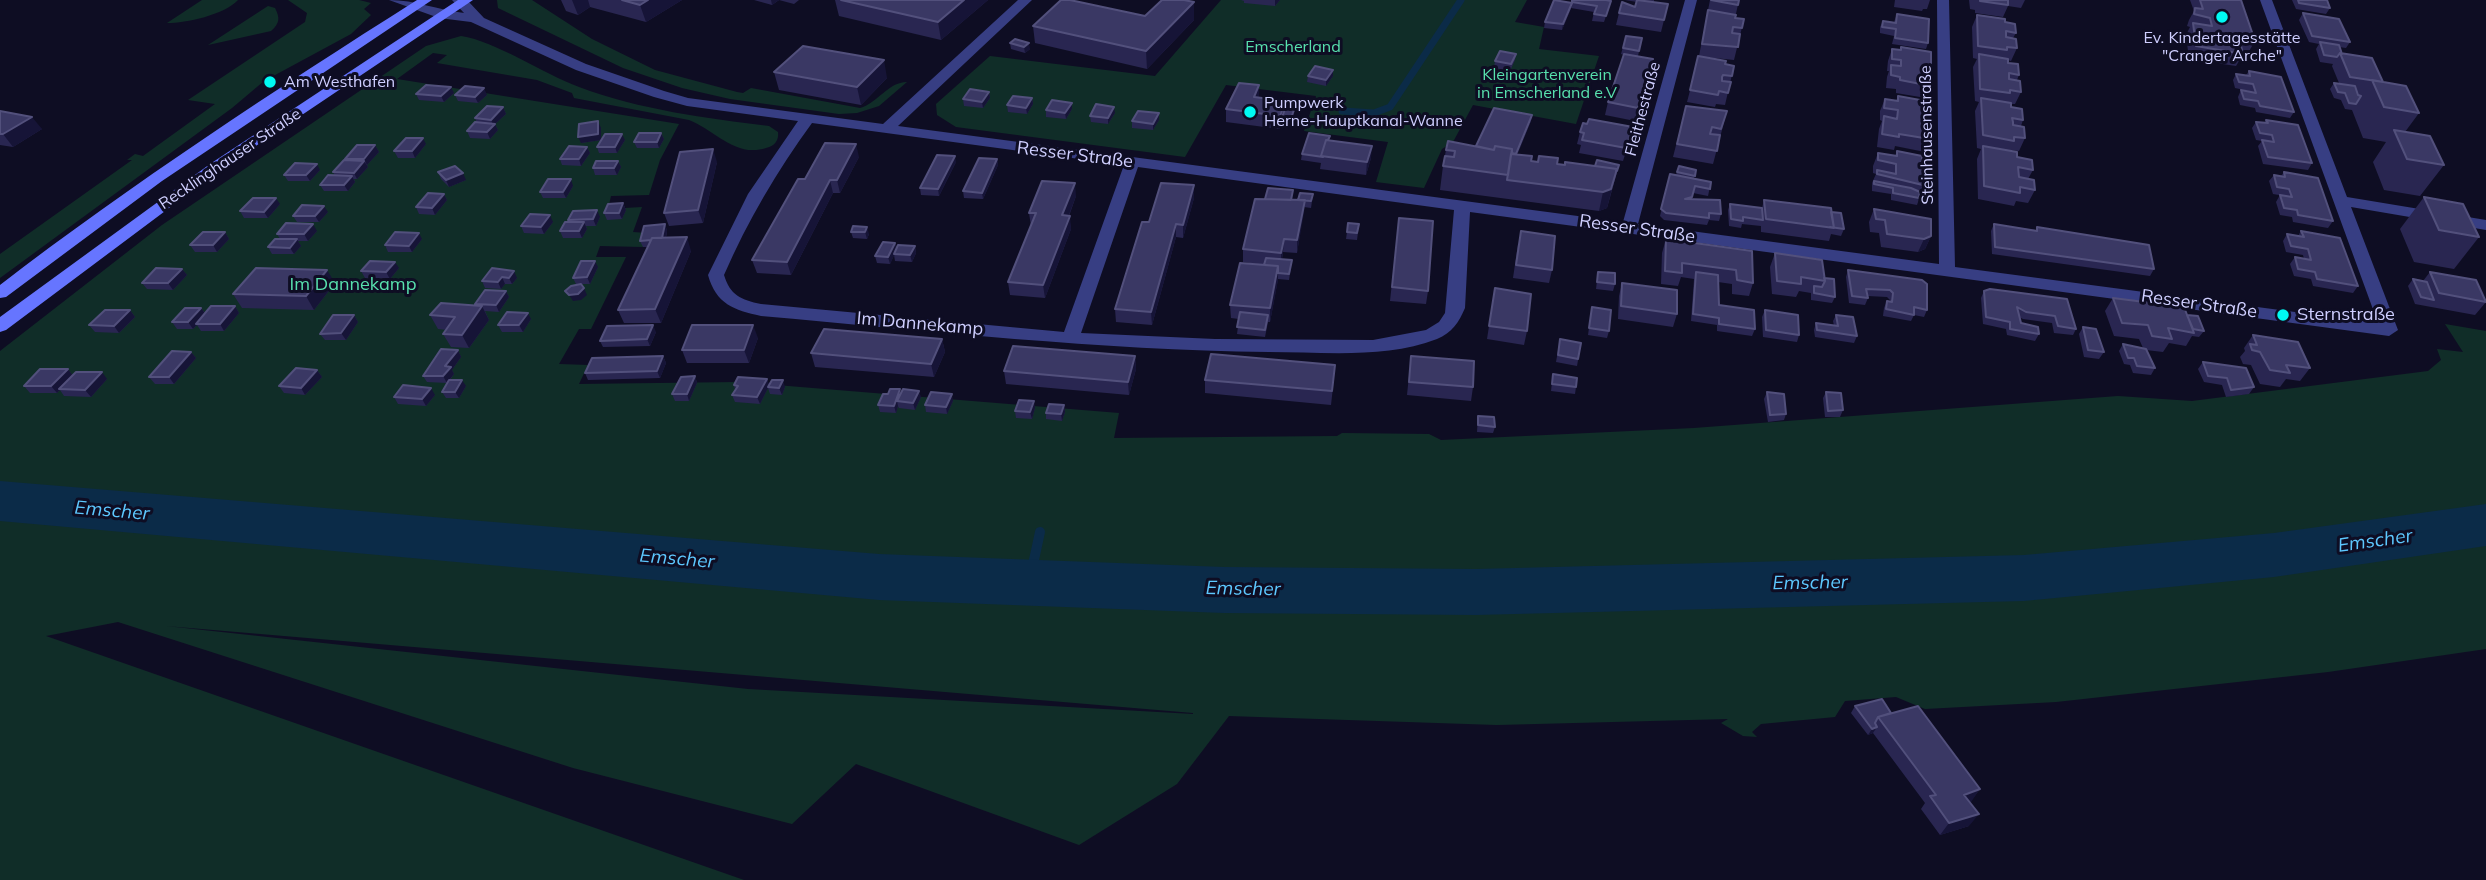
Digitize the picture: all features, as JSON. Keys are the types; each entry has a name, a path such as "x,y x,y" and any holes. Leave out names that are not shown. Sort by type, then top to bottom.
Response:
{"main road":[{"name":"Recklinghauser Straße","path":"0,327 215,167 463,1"},
{"name":"Recklinghauser Straße","path":"0,293 108,211 207,141 421,3"}],"street":[{"path":"395,0 421,3 444,15 473,18"},
{"path":"885,130 1026,0"},
{"name":"Fleithestraße","path":"1629,228 1691,0"},
{"name":"Steinhausenstraße","path":"1943,0 1947,270"},
{"path":"2266,0 2341,201 2486,225"},
{"path":"463,1 473,18"},
{"name":"Resser Straße","path":"473,18 590,73 642,91 687,102 2389,330 2341,201"},
{"name":"Im Dannekamp","path":"807,120 759,186 736,228 716,275 719,288 727,300 761,310 1205,346 1358,346 1404,341 1442,330 1452,320 1456,308 1462,206"},
{"path":"1071,336 1132,163"}],"green space":[{"path":"202,0 238,0 224,10 204,17 167,23"},
{"path":"288,0 359,0 371,3 364,9 371,15 351,34 264,81 232,108 0,278 0,254 132,160 127,160 135,154 143,156 215,104 188,100 305,22 307,13"},
{"path":"497,0 532,0 592,39 655,70 737,92 743,93 751,88 860,108 894,85 907,82 879,106 857,113 839,114 730,99 682,88 623,68 498,8"},
{"path":"1221,0 1527,0 1515,22 1544,27 1539,49 1599,56 1576,124 1473,105 1453,142 1442,149 1424,188 1376,182 1388,142 1304,131 1316,96 1226,85 1185,157 956,127 937,115 936,104 990,56 1155,76"},
{"path":"268,6 275,8 278,18 278,23 271,31 208,45"},
{"path":"461,36 474,39 602,95 673,112 769,126 778,132 777,140 772,146 745,149 726,142 689,120 574,98 572,93 537,80 437,63 447,55 433,53 397,79 679,124 660,160 649,195 611,196 608,209 642,207 633,232 647,233 643,247 600,246 596,257 626,257 591,329 579,329 559,364 588,365 579,384 739,382 1119,413 1114,438 1337,436 1342,433 1429,434 1441,440 1694,428 2118,396 2192,401 2428,371 2441,360 2437,349 2463,352 2445,324 2486,331 2486,649 2328,672 2056,702 1925,709 1896,697 1845,701 1835,717 1761,724 1752,732 1757,737 1743,736 1721,723 1728,719 1497,725 1229,716 1177,784 1079,845 856,764 792,824 573,768 118,622 46,636 744,880 0,880 0,351 162,225 426,46","holes":["166,626 1193,713 748,689"]}],"building":[{"path":"622,0 648,0 640,5"},
{"path":"841,0 964,0 938,22"},
{"path":"1061,0 1145,16 1162,0 1194,2 1146,51 1033,26"},
{"path":"1554,0 1572,3 1563,24 1545,22"},
{"path":"1572,0 1611,1 1606,16 1594,14 1597,6"},
{"path":"1637,0 1668,4 1664,20 1619,13 1622,2 1635,7"},
{"path":"1711,0 1739,0 1738,5"},
{"path":"2008,0 2008,5 1980,1"},
{"path":"2200,0 2241,0 2255,41 2251,40 2252,44 2240,42 2243,54 2196,46 2193,23 2212,26 2210,18 2194,14 2195,8 2203,9"},
{"path":"2298,0 2327,0 2330,8 2299,3"},
{"path":"1708,10 1744,19 1742,28 1733,27 1732,33 1740,34 1738,47 1702,44"},
{"path":"2303,13 2339,19 2350,42 2312,36"},
{"path":"1897,14 1929,19 1928,43 1895,38 1896,29 1882,27 1883,21 1896,23"},
{"path":"1977,15 2005,19 2005,22 2015,24 2016,33 2006,31 2006,37 2016,39 2017,48 2007,47 2007,50 1978,46"},
{"path":"1626,36 1642,38 1639,51 1623,48"},
{"path":"1015,39 1029,43 1024,47 1010,43"},
{"path":"2320,42 2339,45 2342,54 2337,57 2324,55"},
{"path":"803,46 884,60 857,87 774,72"},
{"path":"1901,47 1931,52 1931,86 1900,80 1900,77 1891,75 1891,65 1901,66 1901,60 1892,59 1892,49 1901,50"},
{"path":"1500,51 1516,54 1511,64 1495,61"},
{"path":"2340,53 2372,58 2383,82 2350,77"},
{"path":"1624,54 1653,59 1638,108 1608,102"},
{"path":"1979,54 2008,59 2008,63 2018,64 2019,75 2009,73 2009,79 2020,81 2021,92 1980,89"},
{"path":"1698,56 1726,61 1725,64 1734,66 1732,76 1722,77 1722,81 1731,82 1728,93 1719,91 1718,95 1690,90"},
{"path":"1315,66 1333,70 1326,80 1308,76"},
{"path":"2249,71 2281,77 2294,112 2260,106 2258,101 2244,99 2241,90 2256,93 2253,84 2239,82 2236,74 2250,76"},
{"path":"2372,80 2406,86 2419,113 2384,107"},
{"path":"1239,83 1259,85 1254,97 1286,101 1280,116 1226,109"},
{"path":"2334,83 2355,86 2361,96 2356,104 2349,103 2345,93 2338,92"},
{"path":"426,85 451,87 441,96 416,94"},
{"path":"465,86 484,88 475,97 455,95"},
{"path":"970,89 989,92 982,102 963,99"},
{"path":"1013,96 1032,98 1026,108 1007,105"},
{"path":"1898,96 1931,102 1930,139 1882,134 1884,116 1897,119 1898,110 1884,108 1885,99 1898,101"},
{"path":"1981,98 2011,103 2011,107 2022,109 2023,120 2012,118 2013,125 2024,127 2025,138 2014,137 2014,141 1983,135"},
{"path":"1052,100 1072,103 1065,113 1046,110"},
{"path":"1096,104 1114,107 1108,118 1090,116"},
{"path":"487,106 503,107 491,120 475,118"},
{"path":"1686,106 1727,111 1721,129 1712,127 1710,134 1720,135 1717,151 1677,144"},
{"path":"1494,108 1532,115 1516,154 1512,153 1512,149 1495,146 1494,150 1476,146"},
{"path":"1285,109 1294,110 1290,121 1281,120"},
{"path":"0,111 32,117 0,134"},
{"path":"1138,111 1159,113 1153,124 1132,121"},
{"path":"1589,119 1633,127 1626,148 1582,140 1584,133 1580,132 1583,123 1587,124"},
{"path":"2266,120 2298,125 2312,163 2268,157 2262,140 2274,142 2272,135 2260,133 2256,122 2268,123"},
{"path":"598,121 598,134 578,137 579,124"},
{"path":"475,122 495,124 487,132 467,131"},
{"path":"2394,130 2430,136 2444,165 2407,159"},
{"path":"639,133 661,133 657,142 634,142"},
{"path":"1309,133 1330,136 1326,140 1321,156 1323,157 1302,154"},
{"path":"605,134 622,134 615,147 597,147"},
{"path":"406,138 423,138 412,151 394,151"},
{"path":"1326,140 1372,146 1367,162 1321,156"},
{"path":"1448,141 1494,150 1495,146 1512,149 1508,175 1443,166 1445,156 1454,157 1455,151 1446,150"},
{"path":"825,143 856,144 837,180 830,180 787,262 752,260 798,179 805,179"},
{"path":"357,145 375,145 364,159 345,159"},
{"path":"569,146 587,147 579,159 560,159"},
{"path":"1983,146 2017,152 2017,157 2032,160 2033,170 2018,167 2019,177 2034,180 2035,190 2020,187 2020,193 1984,186"},
{"path":"713,149 698,210 664,213 680,152"},
{"path":"1897,151 1922,156 1922,162 1931,163 1931,187 1877,174 1877,170 1896,174 1896,164 1878,160 1878,153 1897,156"},
{"path":"1511,154 1532,156 1531,161 1538,162 1539,156 1558,158 1557,164 1565,165 1565,162 1617,169 1611,189 1603,192 1507,180"},
{"path":"937,155 955,156 938,189 920,188"},
{"path":"979,158 997,159 982,193 963,191"},
{"path":"344,160 364,161 354,173 333,172"},
{"path":"1597,160 1619,165 1617,171 1595,166"},
{"path":"596,161 618,161 614,168 593,168"},
{"path":"295,163 317,164 306,175 284,175"},
{"path":"455,166 463,173 446,180 438,172"},
{"path":"1679,166 1696,170 1695,176 1677,172"},
{"path":"2284,172 2318,178 2333,221 2298,215 2297,210 2284,208 2280,195 2292,197 2289,189 2277,187 2274,175 2285,177"},
{"path":"1670,174 1711,182 1710,189 1695,186 1692,197 1685,199 1720,200 1721,214 1709,213 1709,218 1666,213 1661,209"},
{"path":"328,175 352,176 344,185 320,185"},
{"path":"548,179 571,179 563,192 540,192"},
{"path":"1042,181 1075,183 1062,215 1070,216 1043,285 1008,282 1036,213 1029,213"},
{"path":"1874,181 1911,188 1920,192 1919,198 1893,193 1893,188 1874,184"},
{"path":"1161,183 1194,185 1183,225 1176,224 1151,312 1115,309 1142,222 1149,222"},
{"path":"1268,188 1293,190 1291,200 1265,199"},
{"path":"428,193 444,194 432,208 416,207"},
{"path":"1300,193 1313,194 1311,201 1298,200"},
{"path":"2424,197 2463,204 2479,237 2439,230"},
{"path":"253,198 276,198 264,212 240,211"},
{"path":"1255,199 1305,200 1297,240 1284,239 1281,253 1243,249"},
{"path":"1764,200 1831,208 1834,228 1766,219"},
{"path":"623,203 619,213 604,213 608,204"},
{"path":"1730,204 1762,208 1763,220 1743,217 1743,221 1731,219"},
{"path":"302,205 324,206 315,216 293,216"},
{"path":"1874,209 1931,219 1931,236 1924,239 1887,234 1885,220 1876,219"},
{"path":"597,210 593,219 568,220 573,211"},
{"path":"1831,212 1841,213 1844,229 1834,228"},
{"path":"530,214 550,215 541,227 521,226"},
{"path":"1399,218 1433,221 1428,291 1392,287"},
{"path":"565,222 584,222 579,231 560,231"},
{"path":"286,223 313,224 304,234 277,234"},
{"path":"1348,223 1359,224 1357,233 1347,232"},
{"path":"665,224 662,238 640,241 644,226"},
{"path":"1994,224 2037,231 2037,227 2149,245 2154,269 1995,247"},
{"path":"853,226 867,227 865,232 851,232"},
{"path":"1521,231 1555,236 1552,270 1516,265"},
{"path":"2301,231 2340,238 2358,286 2317,279 2315,272 2298,269 2295,257 2311,260 2308,249 2291,246 2287,234 2304,237"},
{"path":"203,232 225,232 213,245 190,245"},
{"path":"395,232 419,233 409,246 385,245"},
{"path":"687,237 655,309 618,310 652,238"},
{"path":"275,239 297,239 290,248 268,247"},
{"path":"1666,239 1752,251 1753,283 1737,280 1736,270 1682,263 1682,273 1665,271"},
{"path":"883,242 895,243 888,257 875,256"},
{"path":"898,245 915,246 910,255 894,254"},
{"path":"1775,253 1822,260 1825,281 1801,277 1801,284 1777,281"},
{"path":"1266,258 1292,260 1289,274 1278,273 1278,266 1264,265"},
{"path":"370,261 395,262 386,272 361,271"},
{"path":"581,261 595,261 587,277 573,278"},
{"path":"1240,263 1278,266 1270,308 1230,305"},
{"path":"156,268 182,269 168,283 142,283"},
{"path":"256,268 327,270 306,296 233,294"},
{"path":"492,268 514,271 509,278 502,277 498,282 482,281"},
{"path":"1848,270 1922,280 1927,284 1927,310 1914,307 1914,315 1886,309 1887,301 1892,302 1893,293 1890,290 1866,289 1868,298 1852,296"},
{"path":"1598,272 1615,273 1615,284 1597,282"},
{"path":"1696,272 1718,275 1719,305 1754,310 1755,329 1719,324 1719,318 1693,314"},
{"path":"2430,272 2476,280 2486,302 2439,293"},
{"path":"1824,278 1834,279 1835,297 1814,293 1814,286 1822,287"},
{"path":"2413,279 2427,282 2434,300 2421,297"},
{"path":"1622,283 1677,290 1677,314 1621,306"},
{"path":"581,284 584,288 578,294 569,295 565,291 571,286"},
{"path":"1495,288 1531,294 1527,331 1489,326"},
{"path":"1990,289 2067,299 2076,329 2058,326 2055,316 2026,312 2017,307 2021,323 2038,327 2039,334 2010,329 2010,322 1986,317 1984,291"},
{"path":"485,290 506,291 496,305 475,304"},
{"path":"2113,298 2184,307 2194,333 2168,328 2172,339 2152,336 2148,325 2122,323"},
{"path":"441,303 482,306 462,335 443,334 455,317 430,315"},
{"path":"211,306 235,306 220,324 196,324"},
{"path":"1592,307 1611,310 1609,331 1589,328"},
{"path":"185,308 201,308 188,322 172,322"},
{"path":"105,310 130,310 114,326 89,325"},
{"path":"1765,310 1798,315 1799,335 1766,330"},
{"path":"507,312 528,313 519,325 498,325"},
{"path":"1240,312 1268,315 1265,330 1237,327"},
{"path":"333,315 354,315 341,333 320,334"},
{"path":"1836,315 1853,317 1857,336 1817,330 1816,323 1838,326"},
{"path":"2187,315 2198,316 2204,331 2193,329"},
{"path":"653,325 647,339 600,341 607,326"},
{"path":"692,325 753,325 744,350 682,350"},
{"path":"2083,327 2096,329 2104,352 2088,350"},
{"path":"824,329 942,339 931,364 811,353"},
{"path":"2253,335 2298,342 2310,368 2286,365 2290,373 2270,370 2260,352 2252,350 2250,344 2257,345"},
{"path":"1560,339 1581,343 1578,359 1558,355"},
{"path":"2123,344 2146,349 2155,368 2137,366 2134,358 2128,358"},
{"path":"1013,346 1135,356 1128,382 1004,371"},
{"path":"441,349 458,350 445,366 451,367 443,376 423,376"},
{"path":"172,351 191,352 169,377 149,377"},
{"path":"1211,354 1335,365 1332,391 1205,380"},
{"path":"663,356 657,371 585,373 592,358"},
{"path":"1411,356 1474,361 1473,387 1409,382"},
{"path":"2203,362 2246,368 2254,387 2231,390 2227,378 2208,376"},
{"path":"296,368 317,370 301,388 279,386"},
{"path":"40,369 68,369 51,386 24,386"},
{"path":"76,372 102,372 85,390 59,389"},
{"path":"1553,374 1577,378 1576,387 1552,384"},
{"path":"695,376 687,394 672,394 681,377"},
{"path":"738,377 767,379 757,397 732,395 738,386 734,385"},
{"path":"449,380 462,380 455,392 442,392"},
{"path":"772,380 783,380 779,388 768,387"},
{"path":"403,385 431,388 422,399 394,397"},
{"path":"890,389 900,389 894,406 878,405 883,394 888,394"},
{"path":"903,389 919,391 913,403 897,401"},
{"path":"931,392 952,394 946,407 925,405"},
{"path":"1767,392 1784,394 1786,414 1770,415"},
{"path":"1826,392 1841,393 1843,410 1828,411"},
{"path":"1019,400 1034,401 1030,412 1015,411"},
{"path":"1049,404 1064,405 1061,414 1046,413"},
{"path":"1478,416 1494,417 1495,427 1478,425"},
{"path":"1882,699 1891,713 1878,717 1875,723 1877,727 1872,729 1855,706"},
{"path":"1918,706 1980,789 1964,795 1979,814 1949,823 1930,796 1936,795 1878,717"}],"waterway":[{"path":"1342,111 1374,113 1390,107 1461,0"},
{"name":"Emscher","path":"0,501 879,577 1224,590 1476,592 2024,578 2274,555 2486,525"},
{"path":"1029,583 1040,532"}],"place":[{"name":"Ev. Kindertagesstätte \"Cranger Arche\"","path":"2222,17"},
{"name":"Am Westhafen","path":"270,82"},
{"name":"Pumpwerk Herne-Hauptkanal-Wanne","path":"1250,112"},
{"name":"Sternstraße","path":"2283,315"}],"park label":[{"name":"Emscherland","path":"1293,47"},
{"name":"Kleingartenverein in Emscherland e.V","path":"1547,84"}]}
